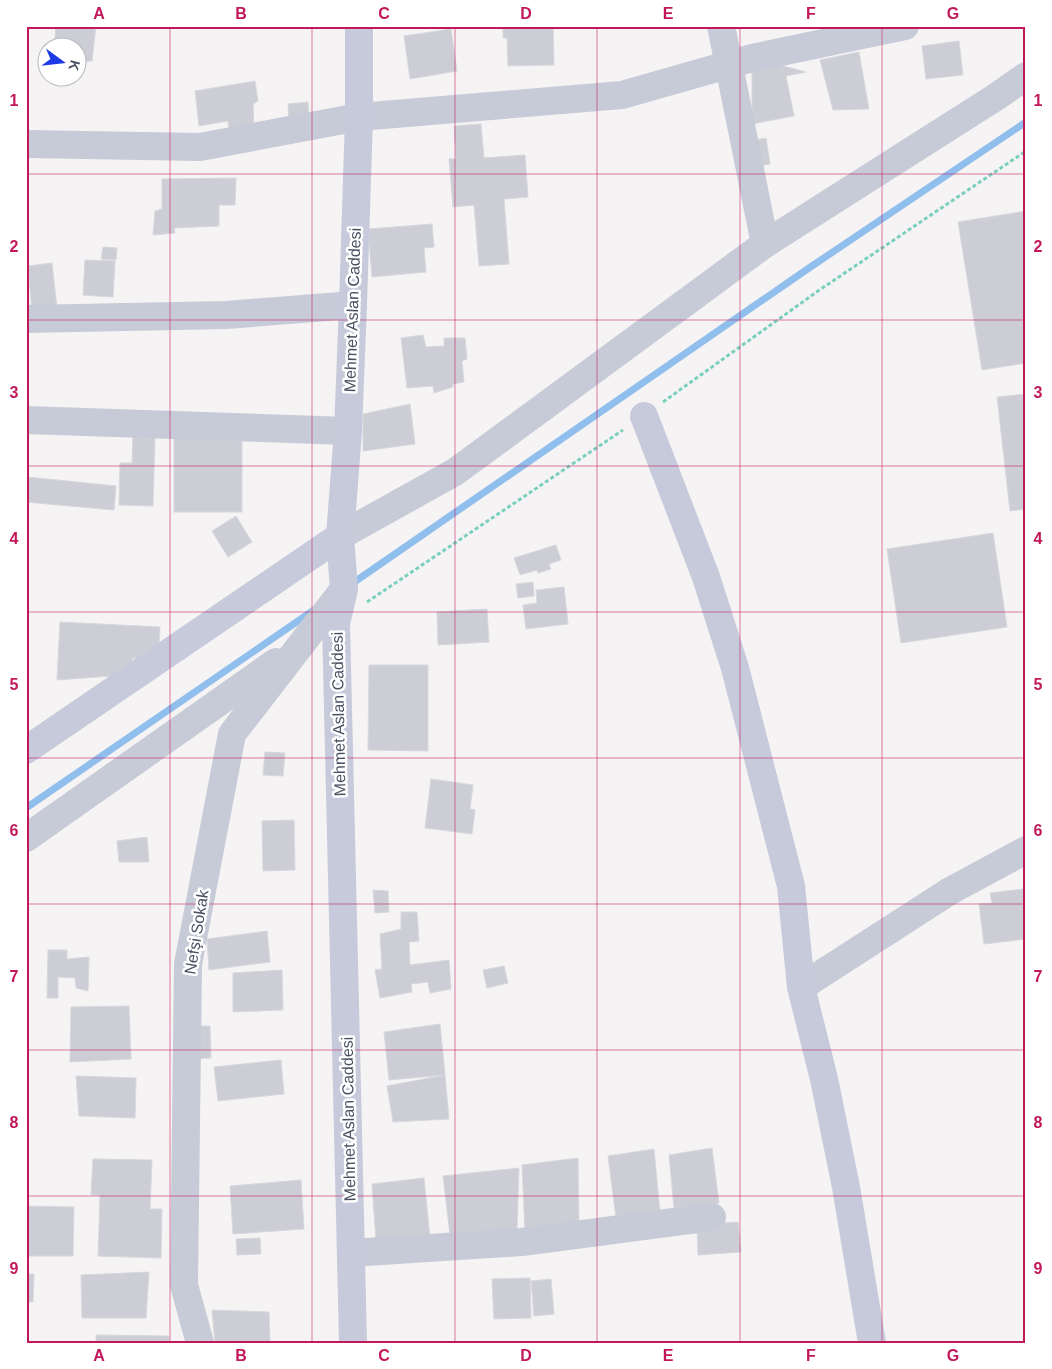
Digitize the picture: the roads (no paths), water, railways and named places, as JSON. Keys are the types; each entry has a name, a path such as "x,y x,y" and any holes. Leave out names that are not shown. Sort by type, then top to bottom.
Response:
{"street":[{"name":"Mehmet Aslan Caddesi","path":"353,1343 336,624 344,589 340,536 348,431 353,305 359,117 359,26"},
{"path":"721,26 764,244"},
{"path":"26,144 200,147 359,117 622,95 728,64 905,26"},
{"path":"26,750 340,536 455,472 764,244 1026,76"},
{"path":"26,319 226,315 353,305"},
{"path":"644,416 706,577 735,668 791,886 801,987 824,1079 846,1187 872,1343"},
{"path":"26,420 348,431"},
{"name":"Nefşi Sokak","path":"200,1343 184,1285 188,964 232,734 344,589"},
{"path":"26,838 298,647"},
{"path":"801,987 950,891 1026,850"},
{"path":"352,1252 522,1242 712,1217"}],"waterway":[{"path":"350,585 809,268 1026,122"},
{"path":"26,808 314,610"}]}
